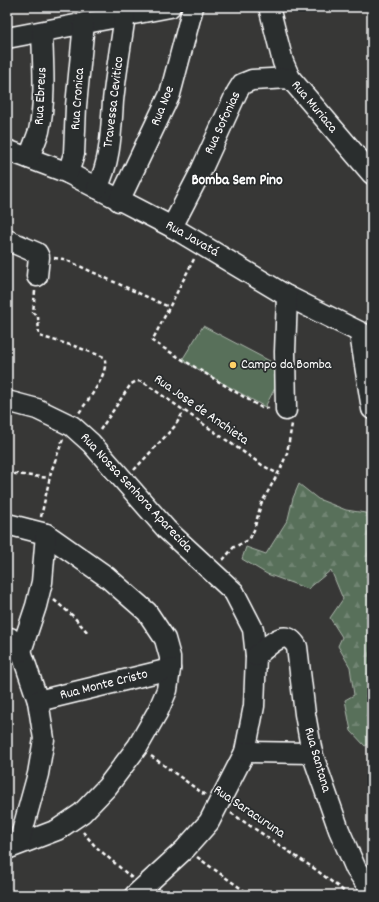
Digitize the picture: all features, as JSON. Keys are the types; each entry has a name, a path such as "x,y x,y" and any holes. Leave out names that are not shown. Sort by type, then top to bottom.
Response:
{"street":[{"path":"7,38 170,7"},
{"name":"Rua Noe","path":"120,200 170,94 193,7"},
{"name":"Rua Muriaca","path":"270,7 284,62 290,78 372,174"},
{"name":"Travessa Cevitico","path":"97,188 105,168 110,139 116,71 125,15"},
{"name":"Rua Cronica","path":"68,173 74,154 76,106 84,23"},
{"name":"Rua Ebreus","path":"29,158 38,132 42,114 42,32"},
{"name":"Rua Sofonias","path":"172,227 200,173 236,92 242,84 252,80 290,78"},
{"name":"Rua Javatá","path":"7,150 68,173 97,188 172,227 287,296 366,336"},
{"path":"7,240 33,250 39,257 37,276"},
{"path":"286,410 285,352 287,296"},
{"path":"366,336 372,409"},
{"name":"Rua Nossa Senhora Aparecida","path":"7,401 37,409 72,426 91,443 167,530 234,592 253,629 256,656"},
{"path":"7,524 42,533 107,577 147,612 164,639 170,657 167,690 158,711 138,746 107,787 82,813 57,830 13,846"},
{"path":"13,846 38,774 44,739 38,701 15,645 40,592 42,533"},
{"name":"Rua Santana","path":"256,656 278,639 285,636 292,639 297,647 305,714 312,753 339,830 356,869 372,892"},
{"path":"139,891 185,849 210,822 245,752 254,706 256,656"},
{"name":"Rua Monte Cristo","path":"38,701 170,669"},
{"path":"245,752 312,753"}],"path":[{"path":"202,245 152,341 262,408 286,410 293,425 287,453 278,474 261,504 254,530 249,540 234,547 211,571"},
{"path":"39,257 64,259 169,308"},
{"path":"37,276 33,314 38,316 39,336 74,346 104,357 106,361 102,377 65,435 49,478 42,533"},
{"name":"Rua Jose de Anchieta","path":"91,443 130,384 137,381 149,384 184,411 262,465 278,474"},
{"path":"118,474 130,474 174,426 184,411"},
{"path":"7,473 49,478"},
{"path":"40,592 51,597 73,616 89,634"},
{"name":"Rua Saracuruna","path":"138,746 218,804 315,869 349,895"},
{"path":"72,820 139,891"},
{"path":"185,849 250,895"}],"green space":[{"name":"Campo da Bomba","path":"203,326 285,369 265,407 182,360"},
{"path":"299,484 318,499 346,510 372,514 372,742 365,746 351,731 345,700 354,695 350,667 338,646 342,637 330,618 343,599 331,570 308,589 267,574 242,559 246,547 266,554 288,519 293,498"}],"place":[{"name":"Campo da Bomba","path":"233,365"}],"district":[{"name":"Bomba Sem Pino","path":"237,181"}]}
